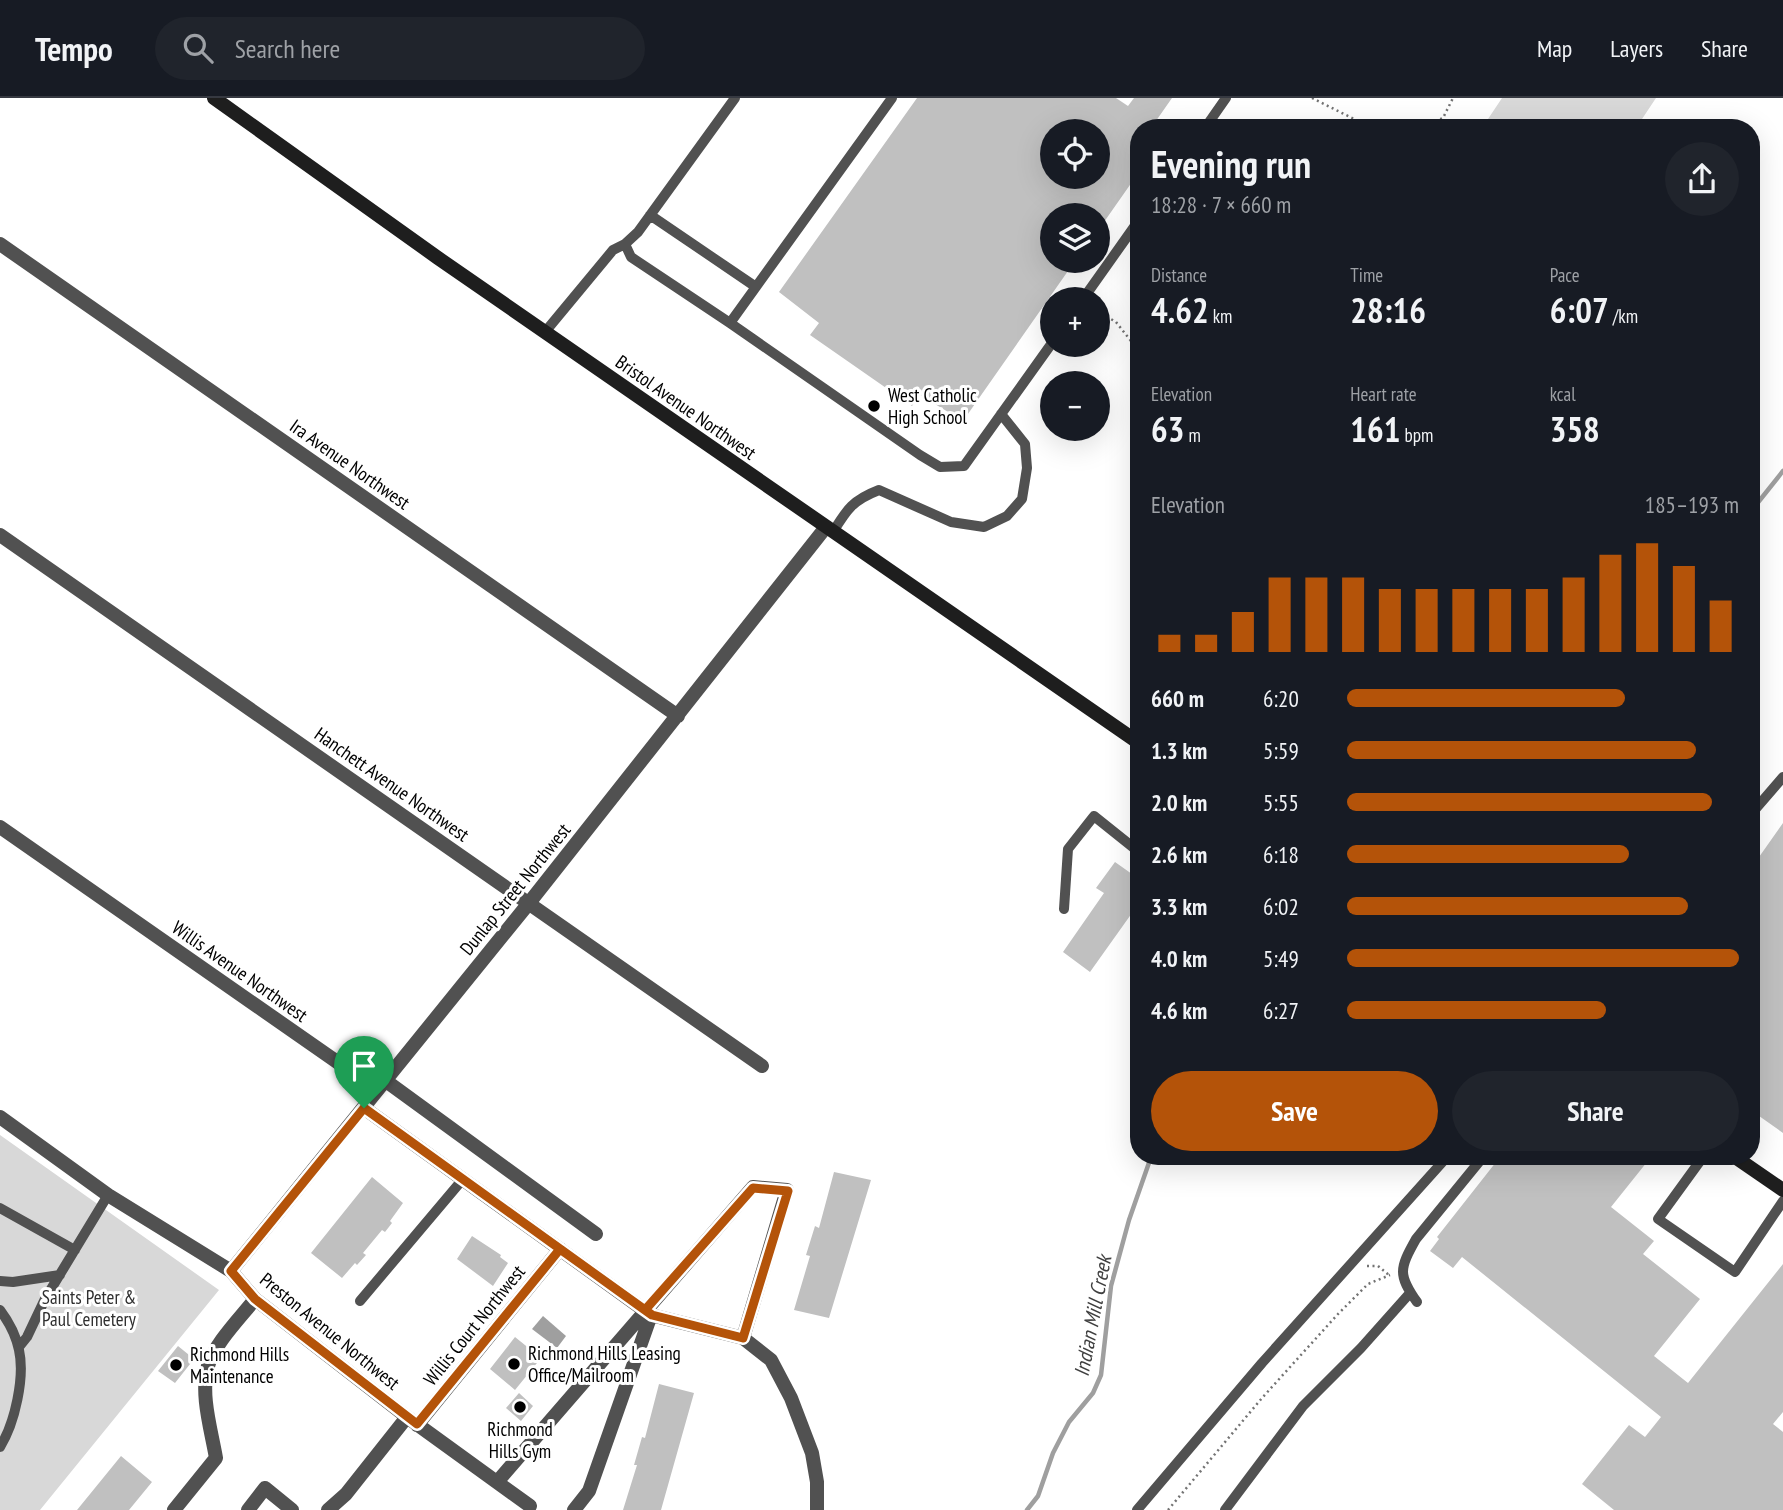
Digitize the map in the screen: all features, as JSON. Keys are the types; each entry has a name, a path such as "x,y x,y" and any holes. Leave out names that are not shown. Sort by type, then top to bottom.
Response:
{"street":[{"name":"Bristol Avenue Northwest","path":"214,98 545,332 1130,737"},
{"name":"Ira Avenue Northwest","path":"0,244 678,716"},
{"name":"Dunlap Street Northwest","path":"231,1271 829,530"},
{"name":"Hanchett Avenue Northwest","path":"0,535 762,1066"},
{"name":"Willis Avenue Northwest","path":"0,827 363,1080 386,1081 596,1234"},
{"path":"364,1108 648,1313 743,1338 771,1360 791,1398 812,1453 817,1482 817,1510"},
{"name":"Preston Avenue Northwest","path":"0,1117 108,1195 231,1271 255,1299 412,1421 532,1509"},
{"path":"1747,1165 1783,1190"},
{"path":"497,1482 648,1313 753,1188 788,1191 743,1338"},
{"name":"Willis Court Northwest","path":"328,1510 346,1494 412,1421 560,1249"},
{"path":"174,1510 216,1458 206,1397 208,1365 213,1353 255,1299"},
{"path":"574,1510 589,1491 648,1313"},
{"path":"248,1510 265,1488 292,1510"}],"lane":[{"path":"545,332 613,250 625,244 638,232 734,98"},
{"path":"730,323 892,98"},
{"path":"1211,119 1226,98"},
{"path":"650,215 756,288"},
{"path":"1092,287 1130,233"},
{"path":"625,244 631,257 940,467 964,466 1042,357"},
{"path":"829,530 847,508 862,496 879,490 951,522 984,527 1007,516 1021,499 1027,468 1025,444 1001,414"},
{"path":"1760,804 1783,777"},
{"path":"1064,909 1068,849 1094,816 1130,845"},
{"path":"1137,1510 1262,1363 1440,1165"},
{"path":"1417,1302 1403,1282 1403,1269 1416,1239 1476,1165"},
{"path":"1697,1165 1658,1219 1735,1272 1783,1201"},
{"path":"360,1301 463,1179"},
{"path":"19,1347 108,1195"},
{"path":"0,1208 75,1250"},
{"path":"0,1281 13,1282 60,1275"},
{"path":"1226,1510 1303,1406 1362,1348 1410,1293"},
{"path":"0,1310 12,1328 19,1347 20,1366 14,1415 0,1447"}],"path":[{"path":"1312,98 1353,119"},
{"path":"1441,119 1453,98"},
{"path":"1110,319 1130,340"},
{"path":"1347,1268 1360,1265 1378,1266 1389,1275"},
{"path":"1168,1510 1262,1398 1338,1314 1368,1284 1403,1269"}],"green space":[{"path":"1502,98 1656,98 1642,119 1488,119"},
{"name":"Saints Peter & Paul Cemetery","path":"0,1135 219,1290 40,1510 0,1510"}],"shaded area":[{"path":"543,1316 566,1336 557,1348 532,1329"}],"building":[{"name":"West Catholic High School","path":"917,98 1116,98 1128,106 1134,98 1172,98 1157,119 1130,119 1130,185 1110,213 1110,203 1040,203 1040,273 1067,273 1057,287 1040,287 1040,311 963,421 920,395 912,406 810,335 819,323 779,292"},
{"path":"1783,823 1783,1133 1760,1117 1760,856"},
{"path":"1115,862 1130,873 1130,916 1090,972 1063,952 1104,893 1096,888"},
{"path":"1494,1165 1645,1165 1611,1207 1654,1241 1643,1254 1700,1299 1654,1356 1688,1383 1783,1264 1783,1412 1773,1424 1783,1432 1783,1510 1614,1510 1582,1484 1629,1425 1645,1437 1661,1417 1462,1257 1453,1268 1430,1251 1439,1239 1437,1237"},
{"path":"834,1172 871,1180 829,1318 794,1310 810,1256 806,1255 815,1226 819,1228"},
{"path":"372,1177 403,1203 385,1232 382,1230 363,1253 366,1255 342,1278 311,1253"},
{"path":"472,1236 501,1255 508,1263 493,1286 457,1259"},
{"name":"Richmond Hills Leasing Office/Mailroom","path":"515,1337 541,1358 515,1390 490,1369"},
{"name":"Richmond Hills Maintenance","path":"178,1346 194,1359 175,1383 158,1371"},
{"path":"659,1384 694,1393 661,1510 623,1510 637,1465 634,1465 642,1437 645,1438"},
{"name":"Richmond Hills Gym","path":"519,1393 533,1406 521,1421 506,1408"},
{"path":"121,1456 152,1482 129,1510 77,1510"}],"waterway":[{"name":"Indian Mill Creek","path":"1760,500 1783,471"},
{"name":"Indian Mill Creek","path":"1027,1510 1038,1496 1053,1453 1069,1422 1093,1393 1101,1375 1111,1286 1129,1220 1148,1165"}],"place":[{"name":"West Catholic High School","path":"874,406"},
{"name":"Richmond Hills Leasing Office/Mailroom","path":"514,1364"},
{"name":"Richmond Hills Maintenance","path":"176,1365"},
{"name":"Richmond Hills Gym","path":"520,1407"}],"route":[{"path":"364,1108 231,1271 255,1299 417,1424 560,1249 645,1310 652,1315 743,1338 788,1191 753,1188 645,1310 364,1108"}]}
